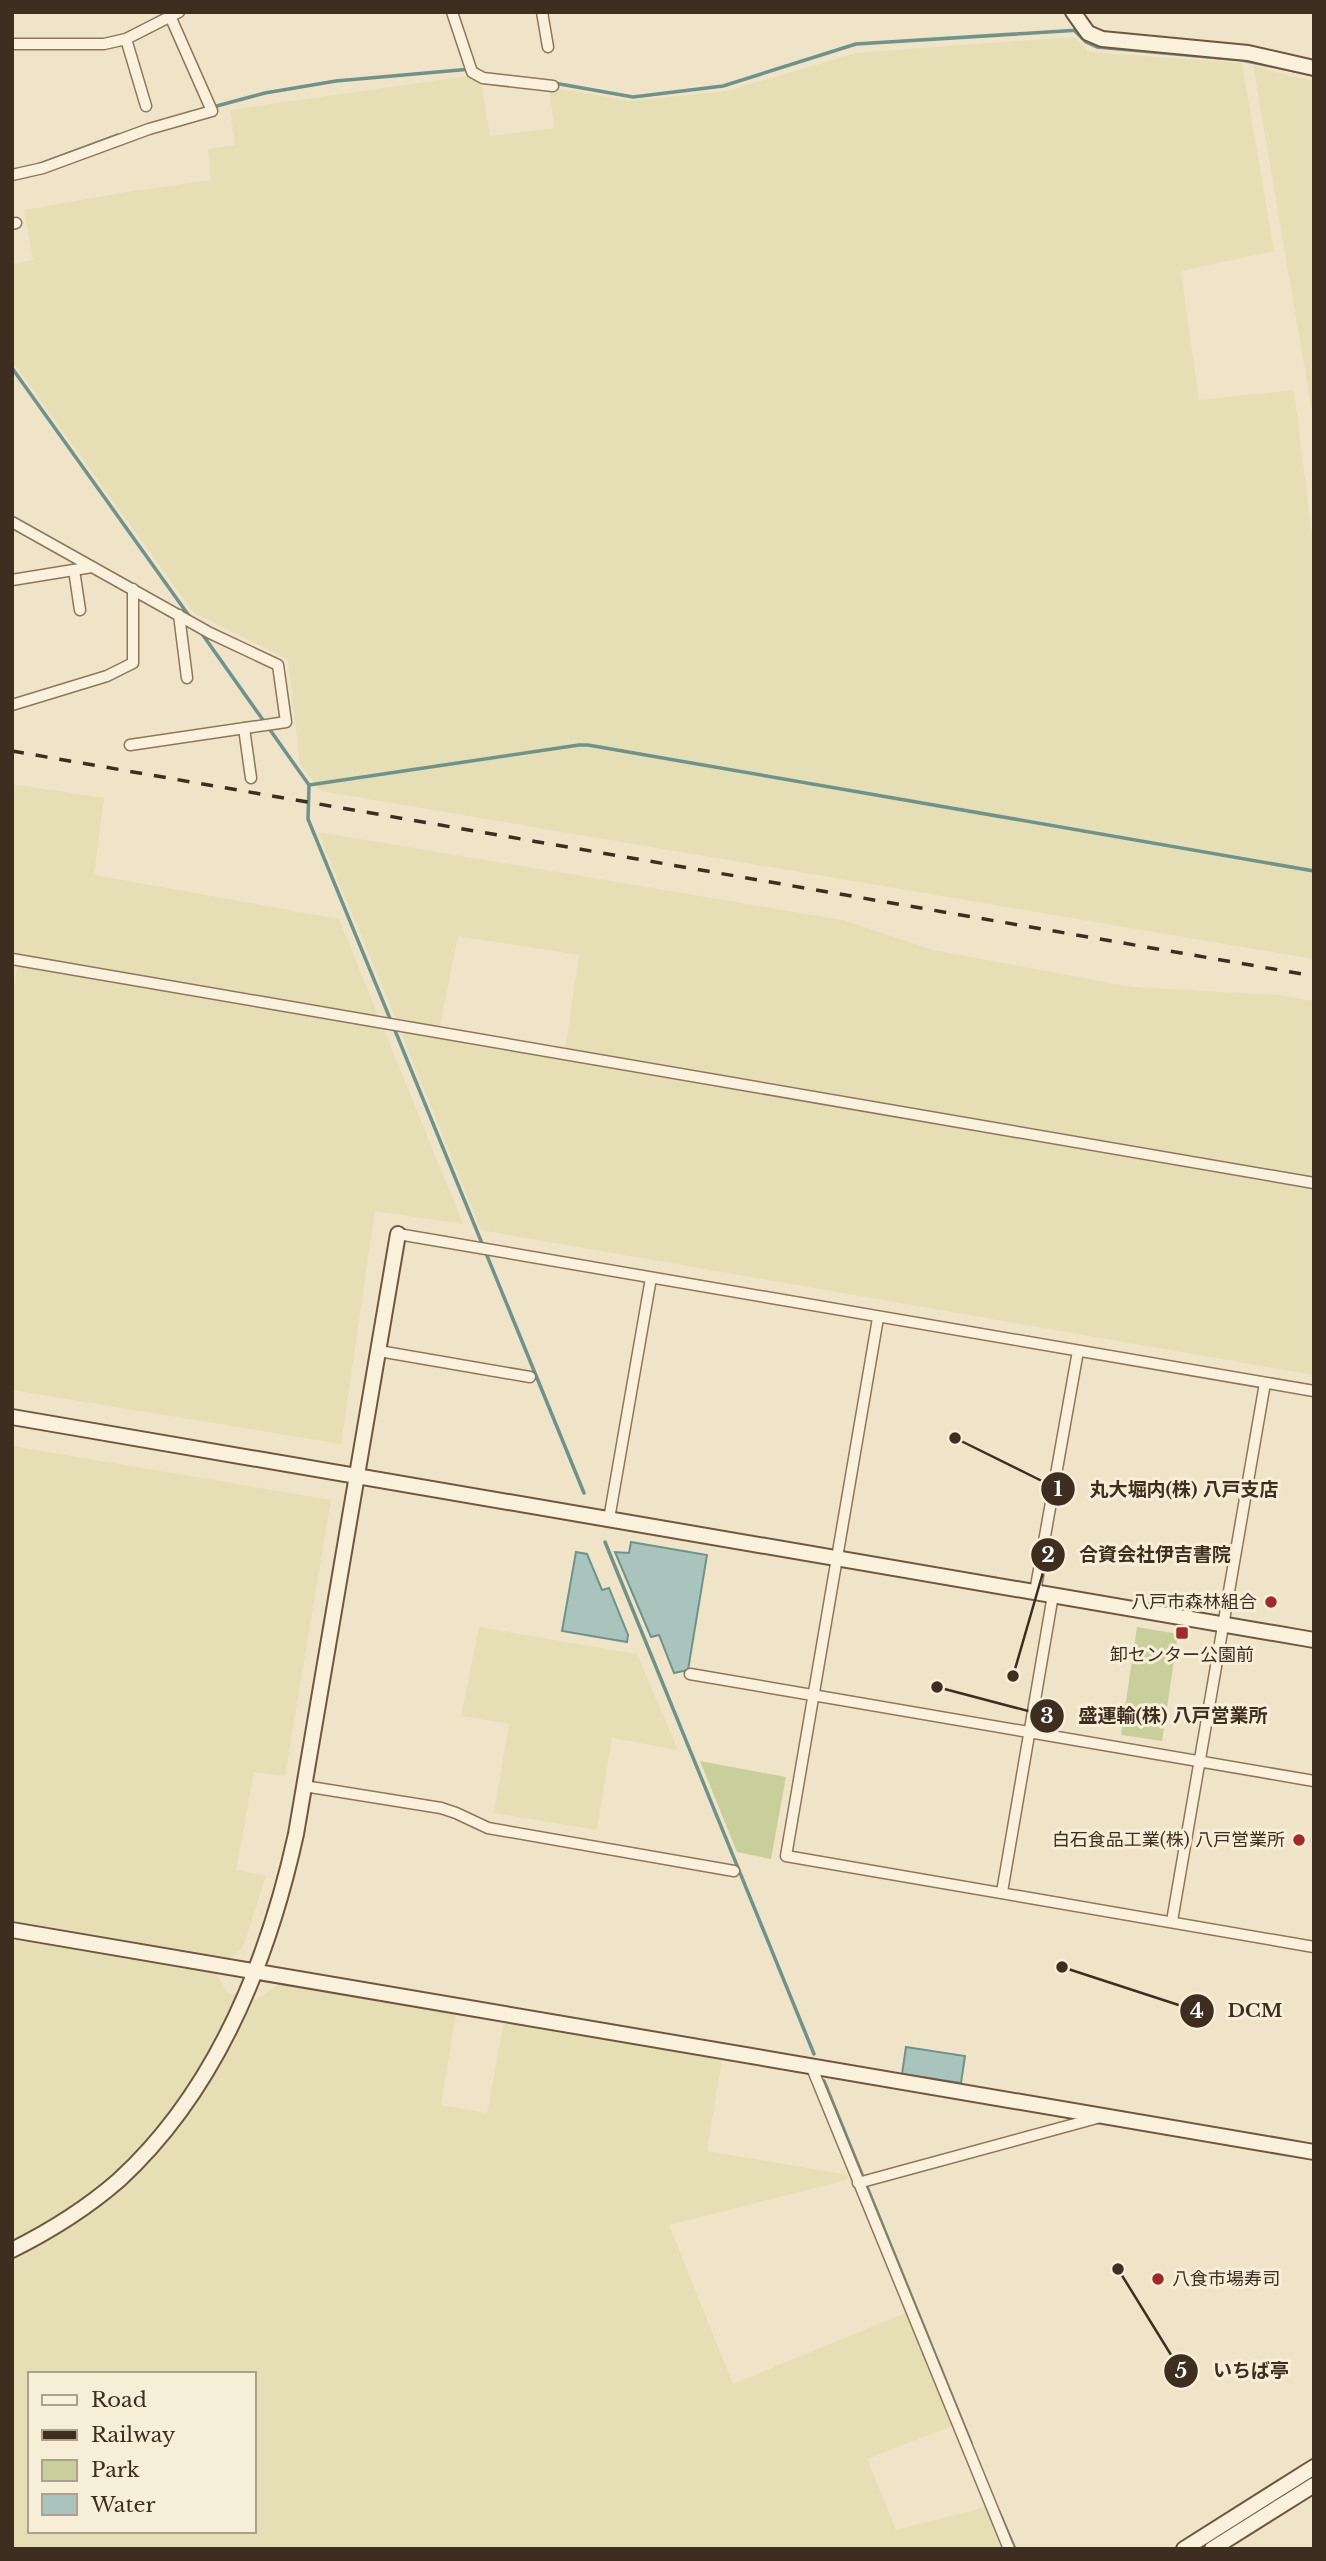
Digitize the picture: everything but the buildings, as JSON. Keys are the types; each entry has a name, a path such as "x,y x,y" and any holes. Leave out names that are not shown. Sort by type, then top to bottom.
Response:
{"street":[{"path":"452,12 472,72 484,78 553,86"},
{"path":"542,12 548,47"},
{"path":"1073,12 1086,30 1102,39 1248,53 1314,68"},
{"path":"12,44 104,44 126,39 168,15 212,111 149,129 43,168 12,175"},
{"path":"126,39 146,106"},
{"path":"12,522 210,633 278,665 286,722 131,746"},
{"path":"12,580 93,566"},
{"path":"74,570 80,610"},
{"path":"12,705 107,676 133,663 134,589"},
{"path":"179,615 187,678"},
{"path":"244,728 250,778"},
{"path":"12,959 1314,1183"},
{"path":"12,2250 75,2213 117,2181 148,2150 186,2105 214,2059 255,1972 287,1876 398,1234 1314,1391"},
{"path":"609,1519 651,1278"},
{"path":"878,1318 786,1856 1314,1947"},
{"path":"379,1351 530,1377"},
{"path":"1035,1592 1078,1351"},
{"path":"1171,1921 1265,1383"},
{"path":"12,1417 1314,1640"},
{"path":"1002,1892 1053,1595"},
{"path":"690,1674 1314,1781"},
{"path":"304,1786 441,1808 488,1828 734,1871"},
{"path":"12,1930 1314,2152"},
{"path":"813,2068 1009,2549"},
{"path":"858,2183 1101,2117"},
{"path":"1184,2549 1314,2467"},
{"path":"1212,2549 1314,2485"}],"shaded area":[{"path":"1074,37 1090,52 1242,63 1274,251 1181,271 1199,400 1294,390 1314,550 1314,959 321,791 300,764 288,660 193,612 12,361 12,264 33,260 24,210 211,180 208,149 235,145 230,110 468,76 481,80 490,136 554,128 549,87 630,101 727,91 856,53"},
{"path":"1253,65 1293,77 1314,80 1314,423"},
{"path":"12,784 104,798 94,875 339,919 463,1224 375,1211 341,1444 12,1390 12,1000 19,954 12,952"},
{"path":"318,832 843,920 933,950 1132,987 1277,995 1314,1001 1314,1375 481,1230 400,1030 564,1057 579,955 458,936 440,1027 396,1019"},
{"path":"12,1446 331,1500 285,1776 254,1772 236,1870 266,1876 243,1947 230,1959 218,1959 216,1973 227,1992 257,1999 280,1984 456,2014 441,2105 487,2113 504,2022 722,2059 707,2151 848,2175 847,2180 669,2225 733,2384 908,2312 954,2425 867,2459 896,2530 987,2507 1004,2549 12,2549"},
{"path":"479,1627 637,1654 678,1750 612,1738 597,1830 494,1813 509,1724 461,1716"}],"green space":[{"path":"1137,1627 1178,1634 1162,1741 1121,1735"},
{"path":"700,1761 786,1777 771,1859 737,1852"}],"water":[{"path":"631,1542 707,1555 688,1670 674,1673 659,1635 651,1637 615,1552 629,1553"},
{"path":"576,1552 587,1554 602,1590 609,1588 628,1635 627,1642 562,1631"},
{"path":"906,2047 965,2056 961,2083 902,2074"}],"waterway":[{"path":"1074,30 1086,42 1097,47 1242,60 1314,75"},
{"path":"554,83 633,97 723,86 856,44 1080,30"},
{"path":"1118,34 1212,43"},
{"path":"213,107 265,93 336,81 471,69"},
{"path":"40,164 118,135"},
{"path":"12,368 192,620"},
{"path":"200,631 309,785 308,819 391,1021"},
{"path":"309,785 588,745 1314,871"},
{"path":"394,1028 584,1493"},
{"path":"605,1542 814,2054"},
{"path":"824,2081 971,2443"},
{"path":"999,2512 1015,2549"}],"railway":[{"path":"12,751 1314,976"}],"place":[{"name":"丸大堀内(株) 八戸支店","path":"955,1438"},
{"name":"八戸市森林組合","path":"1271,1602"},
{"name":"卸センター公園前","path":"1182,1633"},
{"name":"合資会社伊吉書院","path":"1013,1676"},
{"name":"盛運輸(株) 八戸営業所","path":"937,1687"},
{"name":"白石食品工業(株) 八戸営業所","path":"1299,1840"},
{"name":"DCM","path":"1062,1967"},
{"name":"いちば亭","path":"1118,2269"},
{"name":"八食市場寿司","path":"1158,2279"}]}
